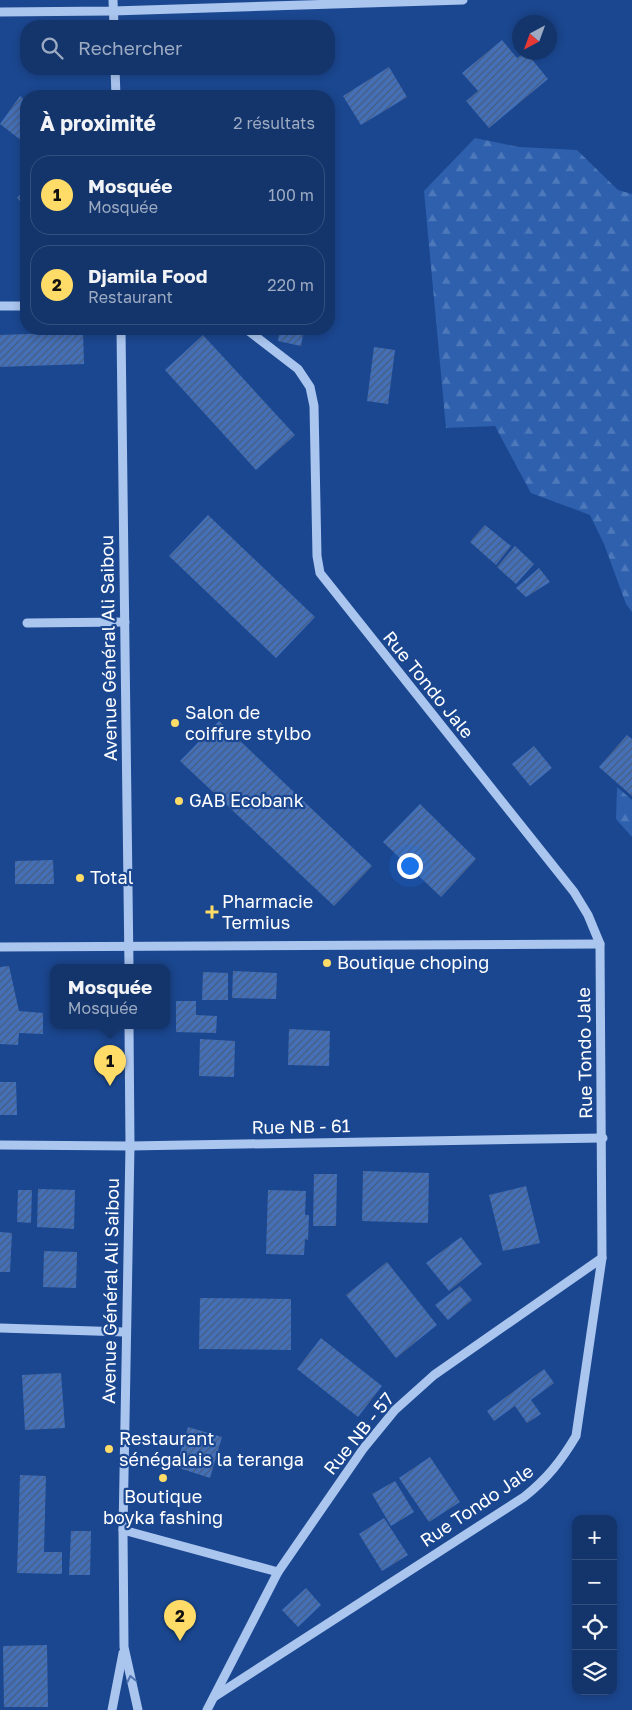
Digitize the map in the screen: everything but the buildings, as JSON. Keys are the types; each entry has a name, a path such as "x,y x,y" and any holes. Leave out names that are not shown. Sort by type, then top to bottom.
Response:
{"street":[{"path":"113,0 114,20"},
{"path":"0,12 114,11 463,0"},
{"path":"115,75 116,90"},
{"path":"0,306 20,306"},
{"name":"Avenue Général Ali Saibou","path":"121,335 129,964"},
{"name":"Rue Tondo Jale","path":"207,1710 214,1697 524,1497 545,1480 561,1462 576,1436 602,1258 603,1138 600,944 588,915 574,892 320,572 317,556 314,406 310,387 298,369 254,335"},
{"path":"27,623 125,622"},
{"path":"0,947 600,944"},
{"name":"Avenue Général Ali Saibou","path":"112,1710 124,1647 123,1530 125,1332 130,1146 130,1029"},
{"name":"Rue NB - 61","path":"0,1145 130,1146 603,1138"},
{"name":"Rue NB - 57","path":"214,1697 278,1572 363,1449 395,1410 434,1375 602,1258"},
{"path":"0,1328 125,1332"},
{"path":"123,1530 278,1572"},
{"name":"Avenue Général Ali Saibou","path":"124,1647 138,1710"}],"green space":[{"path":"475,138 519,147 577,150 618,190 632,194 632,612 626,604 604,544 590,515 531,493 495,426 446,428 424,191"},
{"path":"617,787 632,800 632,837 616,819"}],"place":[{"name":"Salon de coiffure stylbo","path":"175,723"},
{"name":"GAB Ecobank","path":"179,801"},
{"name":"Total","path":"80,878"},
{"name":"Pharmacie Termius","path":"212,912"},
{"name":"Boutique choping","path":"327,963"},
{"name":"Mosquée","path":"110,1086"},
{"name":"Restaurant sénégalais la teranga","path":"109,1449"},
{"name":"Boutique boyka fashing","path":"163,1478"},
{"name":"Djamila Food","path":"180,1641"}]}
